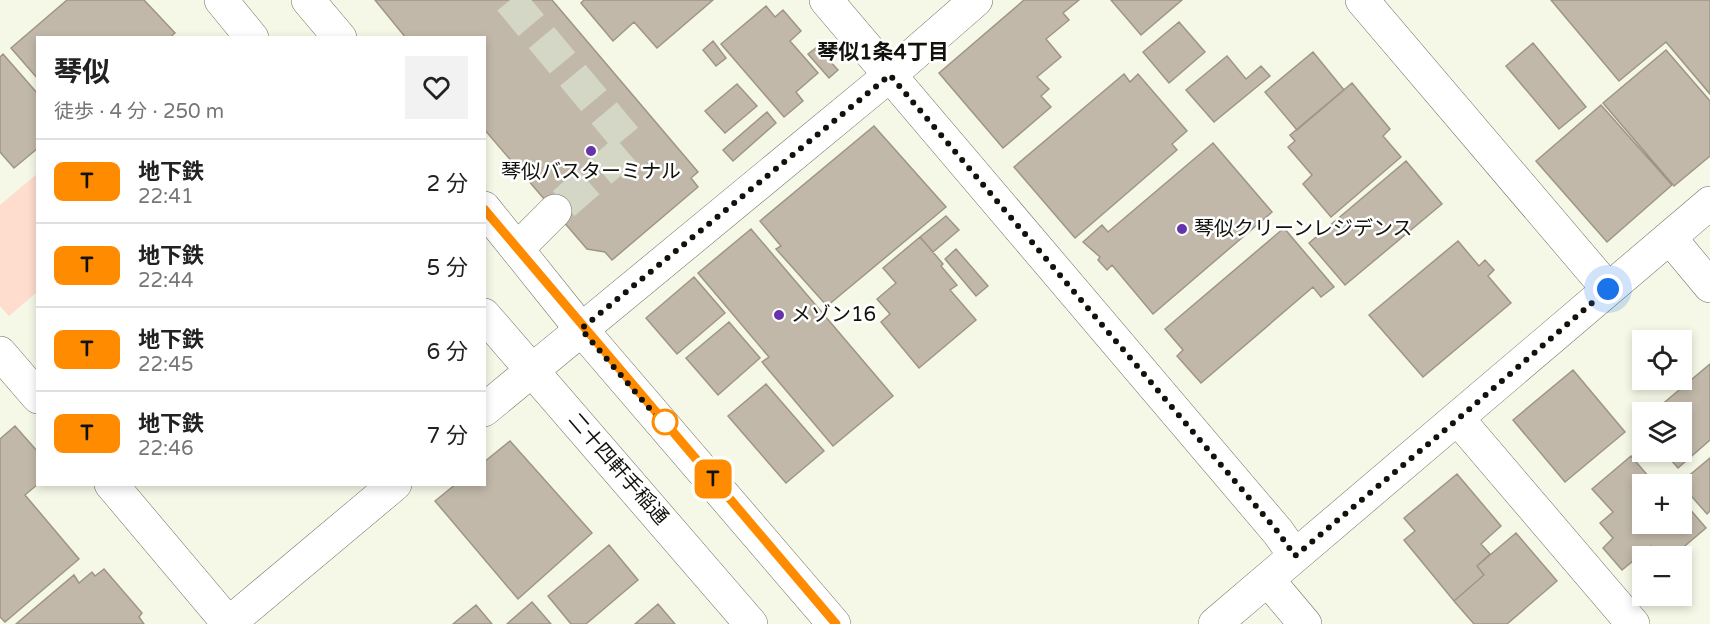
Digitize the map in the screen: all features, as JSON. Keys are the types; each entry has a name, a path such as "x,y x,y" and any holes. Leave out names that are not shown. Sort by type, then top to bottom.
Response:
{"street":[{"path":"221,0 250,36"},
{"path":"308,0 338,36"},
{"path":"826,0 1278,532 1295,556"},
{"path":"486,408 890,75 976,0"},
{"path":"1362,0 1608,289"},
{"path":"1215,624 1710,203"},
{"path":"486,210 581,329 834,624"},
{"path":"517,249 555,212"},
{"path":"1670,238 1710,286"},
{"name":"二十四軒手稲通","path":"486,317 751,624"},
{"path":"0,353 36,395"},
{"path":"1458,419 1633,624"},
{"path":"113,486 229,624 393,486"},
{"path":"1268,580 1305,624"}],"shaded area":[{"path":"36,175 36,293 9,316 0,306 0,205"}],"building":[{"path":"67,0 144,0 175,33 171,36 36,36 36,77 11,48"},
{"name":"琴似バスターミナル","path":"375,0 552,0 698,172 691,178 698,187 612,260 605,252 587,249 486,131 486,36 404,36"},
{"path":"584,0 713,0 657,48 634,22 613,41 581,3"},
{"path":"1024,0 1079,0 1063,13 1069,20 1046,39 1061,57 1037,77 1049,89 1041,96 1051,107 1003,148 939,73"},
{"path":"1111,0 1182,0 1141,35"},
{"path":"1551,0 1710,0 1710,94 1666,42 1619,81"},
{"path":"766,6 775,17 783,10 801,31 790,41 818,73 796,92 803,101 784,117 721,44"},
{"path":"1179,22 1205,52 1169,83 1143,52"},
{"path":"713,41 726,58 716,66 703,50"},
{"path":"1533,43 1586,107 1559,129 1506,66"},
{"path":"817,47 838,70 829,78 808,54"},
{"path":"1666,50 1710,101 1710,156 1674,186 1603,103"},
{"path":"1313,52 1344,90 1297,130 1265,92"},
{"path":"3,54 36,92 36,150 14,168 0,152 0,57"},
{"path":"1227,56 1246,79 1261,66 1270,76 1214,122 1186,90"},
{"path":"1124,74 1130,82 1138,74 1187,131 1172,144 1177,150 1075,238 1014,167"},
{"path":"1352,83 1390,129 1383,136 1401,157 1331,217 1303,184 1312,175 1288,147 1295,141 1290,135"},
{"path":"737,84 757,106 725,133 705,111"},
{"path":"1601,105 1672,185 1607,242 1536,161"},
{"path":"767,112 776,123 733,161 723,150"},
{"path":"874,126 946,207 827,306 776,249 781,246 760,221"},
{"name":"琴似クリーンレジデンス","path":"1213,143 1272,212 1153,314 1112,265 1107,270 1098,260 1100,257 1083,242 1102,225 1108,232"},
{"path":"1406,161 1442,204 1345,285 1309,243"},
{"path":"946,216 959,230 933,252 920,237"},
{"path":"1284,228 1334,287 1321,297 1313,287 1201,383 1177,356 1183,350 1165,329"},
{"name":"メゾン16","path":"751,229 893,396 833,446 762,362 769,357 698,273"},
{"path":"920,237 957,285 950,290 976,320 919,368 881,322 890,314 877,299 896,283 883,268"},
{"path":"1458,241 1479,266 1485,260 1494,270 1488,276 1511,303 1423,377 1369,315"},
{"path":"956,249 988,286 976,296 945,259"},
{"path":"694,277 725,313 677,354 646,318"},
{"path":"729,322 760,358 718,395 686,358"},
{"path":"1710,364 1710,440 1692,456 1692,402 1665,402 1679,390 1692,390 1692,379"},
{"path":"1573,370 1625,432 1565,482 1513,420"},
{"path":"766,384 824,451 786,483 728,416"},
{"path":"15,426 36,450 36,486 25,495 79,559 5,622 0,617 0,439"},
{"path":"510,441 592,533 518,599 435,501 454,486 486,486 486,460"},
{"path":"1631,456 1632,462 1636,462 1646,474 1632,474 1632,534 1692,534 1692,512 1706,528 1685,546 1632,546 1632,562 1622,570 1603,548 1613,538 1600,523 1613,512 1592,489"},
{"path":"1710,458 1710,511 1707,514 1692,497 1691,474"},
{"path":"1673,462 1685,462 1678,468"},
{"path":"1457,474 1501,526 1481,544 1490,554 1477,566 1484,575 1454,601 1404,540 1415,531 1404,518"},
{"path":"1516,533 1557,581 1507,624 1474,624 1454,601 1484,575 1477,566"},
{"path":"609,545 638,580 586,624 571,624 548,596"},
{"path":"104,569 142,613 139,617 144,624 16,624 74,575 79,583 92,572 95,576"},
{"path":"532,602 551,624 507,624"},
{"path":"658,604 675,624 635,624"},
{"path":"476,605 492,624 453,624"}],"tunnel":[{"path":"510,0 631,145 555,211"}],"metro line":[{"name":"T","path":"486,211 836,624"}],"place":[{"name":"琴似バスターミナル","path":"591,151"},
{"name":"琴似クリーンレジデンス","path":"1182,229"},
{"name":"メゾン16","path":"779,315"}],"district":[{"name":"琴似1条4丁目","path":"883,52"}],"route":[{"path":"665,422 656,416 581,329 890,75 1278,532 1295,556 1608,289"}]}
